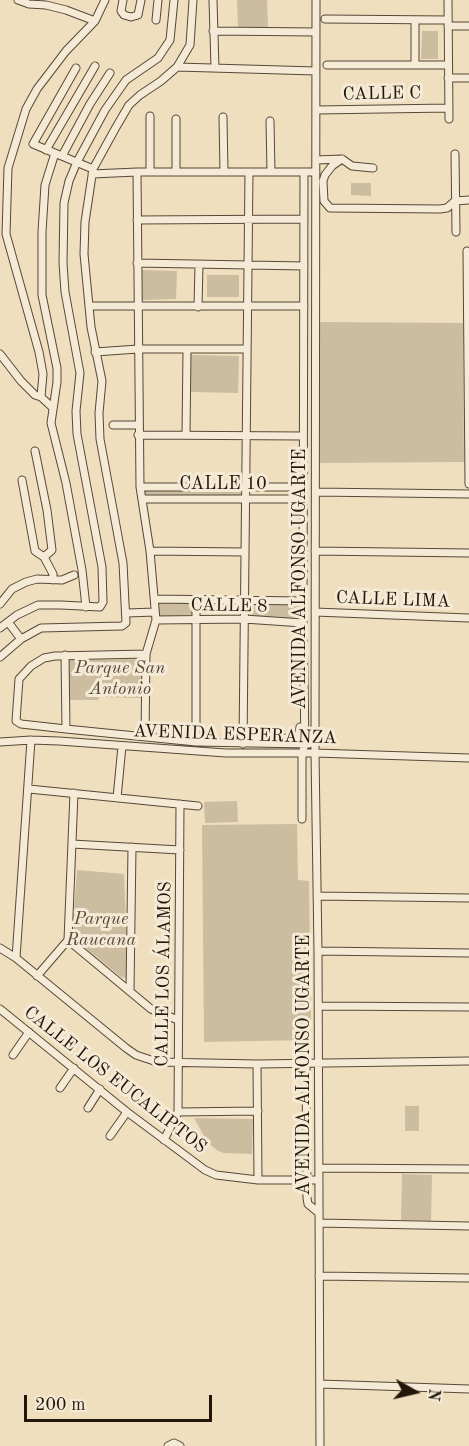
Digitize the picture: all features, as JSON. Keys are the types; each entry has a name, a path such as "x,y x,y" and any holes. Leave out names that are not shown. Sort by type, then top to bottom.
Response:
{"street":[{"path":"18,0 66,10 95,21"},
{"path":"41,397 43,374 39,352 6,234 8,168 26,109 37,89 66,51 95,21 102,11 105,0"},
{"path":"123,0 121,11 128,17 138,15 141,0"},
{"path":"156,20 158,0"},
{"path":"0,628 38,605 100,607 102,605 102,567 77,434 76,411 80,373 65,292 64,203 69,181 77,162 105,110 126,80 158,58 170,40 174,0"},
{"path":"0,657 21,639 41,628 122,626 126,623 123,563 100,439 99,413 102,381 95,352 89,306 84,232 93,171 129,105 177,67 190,45 193,0"},
{"path":"213,0 215,68"},
{"name":"AVENIDA ALFONSO UGARTE","path":"316,0 315,753 319,1006 320,1446"},
{"path":"448,0 449,119"},
{"path":"325,19 415,20 469,26"},
{"path":"415,20 415,65"},
{"path":"213,31 316,32"},
{"path":"327,65 448,65"},
{"path":"46,150 95,66"},
{"path":"177,67 316,70"},
{"path":"76,68 33,141 34,146 77,162 93,171 316,172"},
{"path":"86,607 66,483 51,423 57,368 41,280 45,185 59,155 110,73"},
{"path":"448,78 469,78"},
{"name":"CALLE C","path":"316,110 449,108"},
{"path":"150,116 150,172"},
{"path":"223,117 224,172"},
{"path":"176,118 176,172"},
{"path":"270,121 271,172"},
{"path":"455,154 456,232"},
{"path":"316,160 342,159 352,166 373,168"},
{"path":"342,159 332,166 323,182 324,201 330,208 440,209 447,208 455,201 469,200"},
{"path":"137,172 140,487 150,551 156,620 146,654 145,737"},
{"path":"243,742 249,172"},
{"name":"AVENIDA ALFONSO UGARTE","path":"302,819 302,754 305,744 304,172"},
{"path":"137,220 304,219"},
{"path":"467,251 469,484"},
{"path":"137,263 304,266"},
{"path":"198,307 200,265"},
{"path":"89,306 304,306"},
{"path":"95,352 138,349 187,351 247,349"},
{"path":"186,435 187,351"},
{"path":"0,354 21,381 53,408"},
{"path":"113,425 138,425"},
{"path":"138,435 303,436"},
{"path":"35,451 47,510 52,550 44,557"},
{"path":"22,480 35,551 44,557 54,574 53,580"},
{"path":"140,487 303,487"},
{"path":"315,492 469,494"},
{"name":"CALLE 10","path":"142,499 303,499"},
{"path":"150,551 245,552"},
{"path":"315,551 469,553"},
{"path":"0,604 12,589 26,582 38,579 62,580 74,575"},
{"path":"155,599 303,601"},
{"path":"196,599 196,742"},
{"path":"127,613 155,612"},
{"name":"CALLE LIMA","path":"315,612 469,618"},
{"name":"CALLE 8","path":"156,620 244,619 303,623"},
{"path":"8,622 21,639"},
{"path":"146,654 65,655 44,658 19,679 16,721 21,724 196,742 315,745"},
{"path":"65,655 66,729"},
{"path":"243,742 299,737 304,705"},
{"path":"16,958 31,740"},
{"name":"AVENIDA ESPERANZA","path":"0,742 31,740 226,753 315,753 469,758"},
{"path":"117,798 122,746"},
{"path":"29,789 198,806"},
{"path":"38,976 68,940 74,793"},
{"name":"CALLE LOS ÁLAMOS","path":"164,1140 178,1112 180,804"},
{"path":"72,844 180,850"},
{"path":"130,991 132,847"},
{"path":"317,896 469,898"},
{"path":"68,940 151,1009 178,1020"},
{"path":"0,948 16,958 136,1055 157,1062 319,1064 469,1061"},
{"path":"318,951 469,953"},
{"path":"319,1006 469,1007"},
{"name":"CALLE LOS EUCALIPTOS","path":"1,1010 127,1112 205,1170 229,1177 258,1180 319,1180"},
{"path":"13,1055 29,1032"},
{"path":"257,1064 258,1180"},
{"path":"306,1064 308,1204 319,1213"},
{"path":"60,1088 74,1068"},
{"path":"88,1108 100,1089"},
{"path":"178,1112 258,1111"},
{"path":"110,1136 127,1112"},
{"path":"319,1168 469,1169"},
{"path":"319,1223 469,1226"},
{"path":"320,1276 469,1278"},
{"path":"320,1384 469,1389"},
{"path":"168,1446 174,1443 180,1446"}],"green space":[{"path":"237,0 267,0 268,28 238,27"},
{"path":"422,31 438,31 438,59 421,59"},
{"path":"351,183 371,183 371,196 351,195"},
{"path":"142,270 177,271 176,299 142,300"},
{"path":"207,275 239,275 239,297 207,297"},
{"path":"319,322 463,323 464,462 320,463"},
{"path":"191,355 239,356 238,393 191,392"},
{"path":"145,490 242,490 242,495 145,496"},
{"path":"159,602 193,602 193,617 159,616"},
{"path":"247,605 297,605 297,618 247,618"},
{"name":"Parque San Antonio","path":"143,659 142,698 99,697 98,700 69,700 69,660"},
{"path":"237,801 238,822 205,823 204,802"},
{"path":"297,824 298,880 309,881 311,1026 309,1030 311,1030 311,1040 204,1042 202,825"},
{"name":"Parque Raucana","path":"77,870 124,874 128,976 126,978 121,977 72,937"},
{"path":"405,1106 419,1106 419,1131 405,1131"},
{"path":"194,1118 253,1119 252,1154 218,1151 208,1143"},
{"path":"402,1174 432,1175 431,1221 401,1220"}]}
